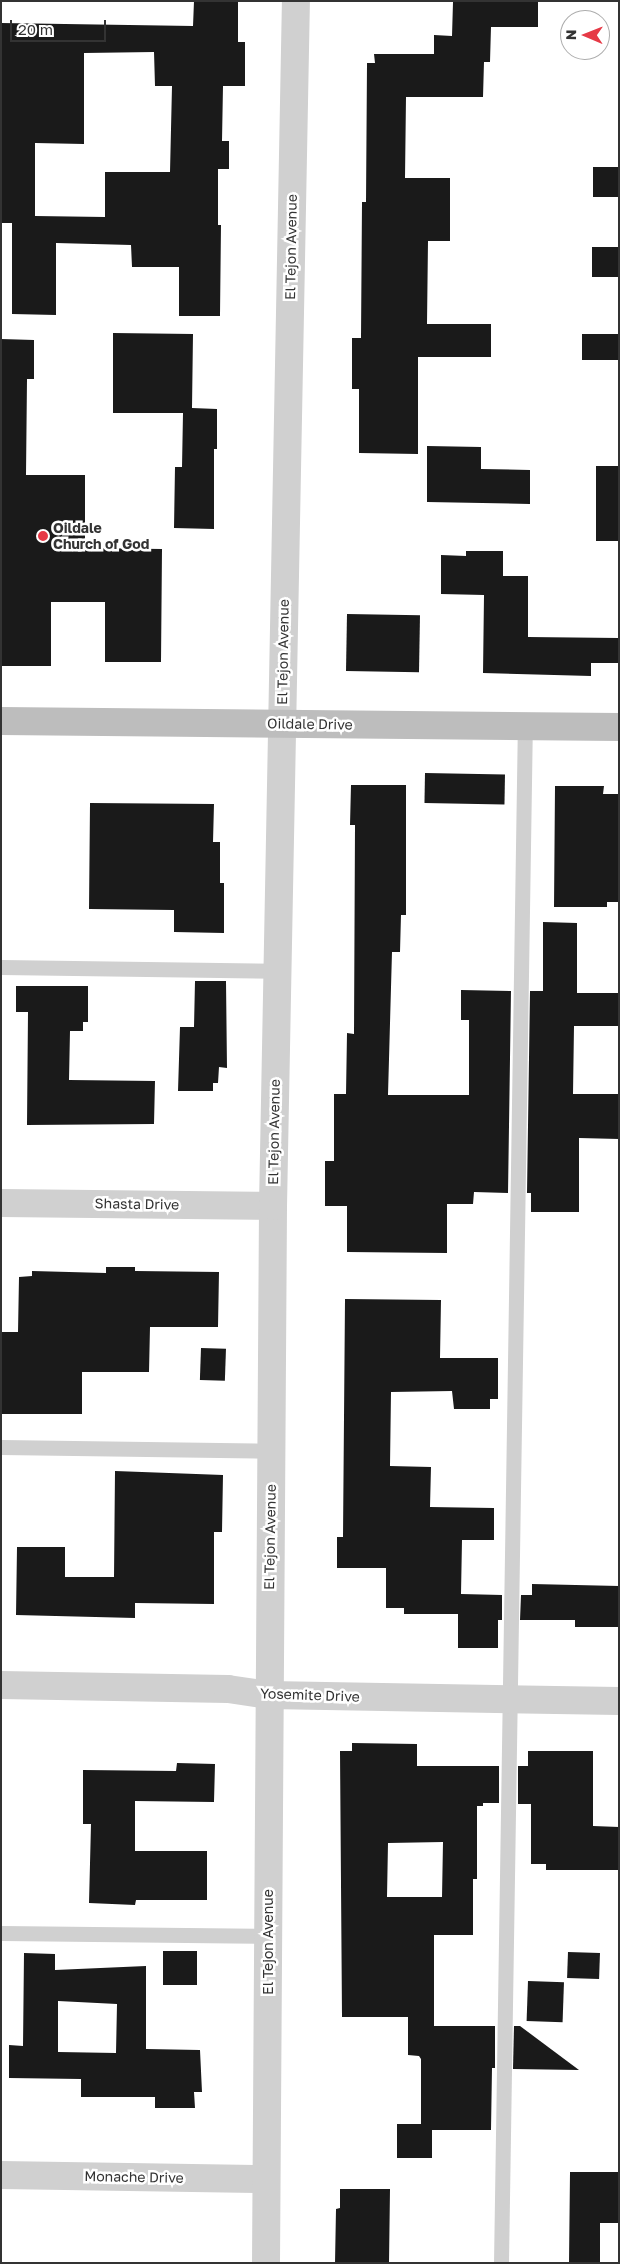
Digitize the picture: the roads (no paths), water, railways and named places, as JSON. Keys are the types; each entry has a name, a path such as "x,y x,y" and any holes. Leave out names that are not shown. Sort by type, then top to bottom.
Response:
{"street":[{"name":"El Tejon Avenue","path":"266,2263 273,1206 296,1"},
{"name":"Oildale Drive","path":"1,721 619,727"},
{"name":"Shasta Drive","path":"1,1203 273,1206"},
{"name":"Yosemite Drive","path":"1,1685 228,1689 269,1695 619,1701"},
{"name":"Monache Drive","path":"1,2176 266,2179"}],"lane":[{"path":"501,2263 525,726"},
{"path":"1,967 277,971"},
{"path":"1,1447 271,1451"},
{"path":"1,1933 268,1936"}],"place":[{"name":"Oildale Church of God","path":"43,536"}]}
